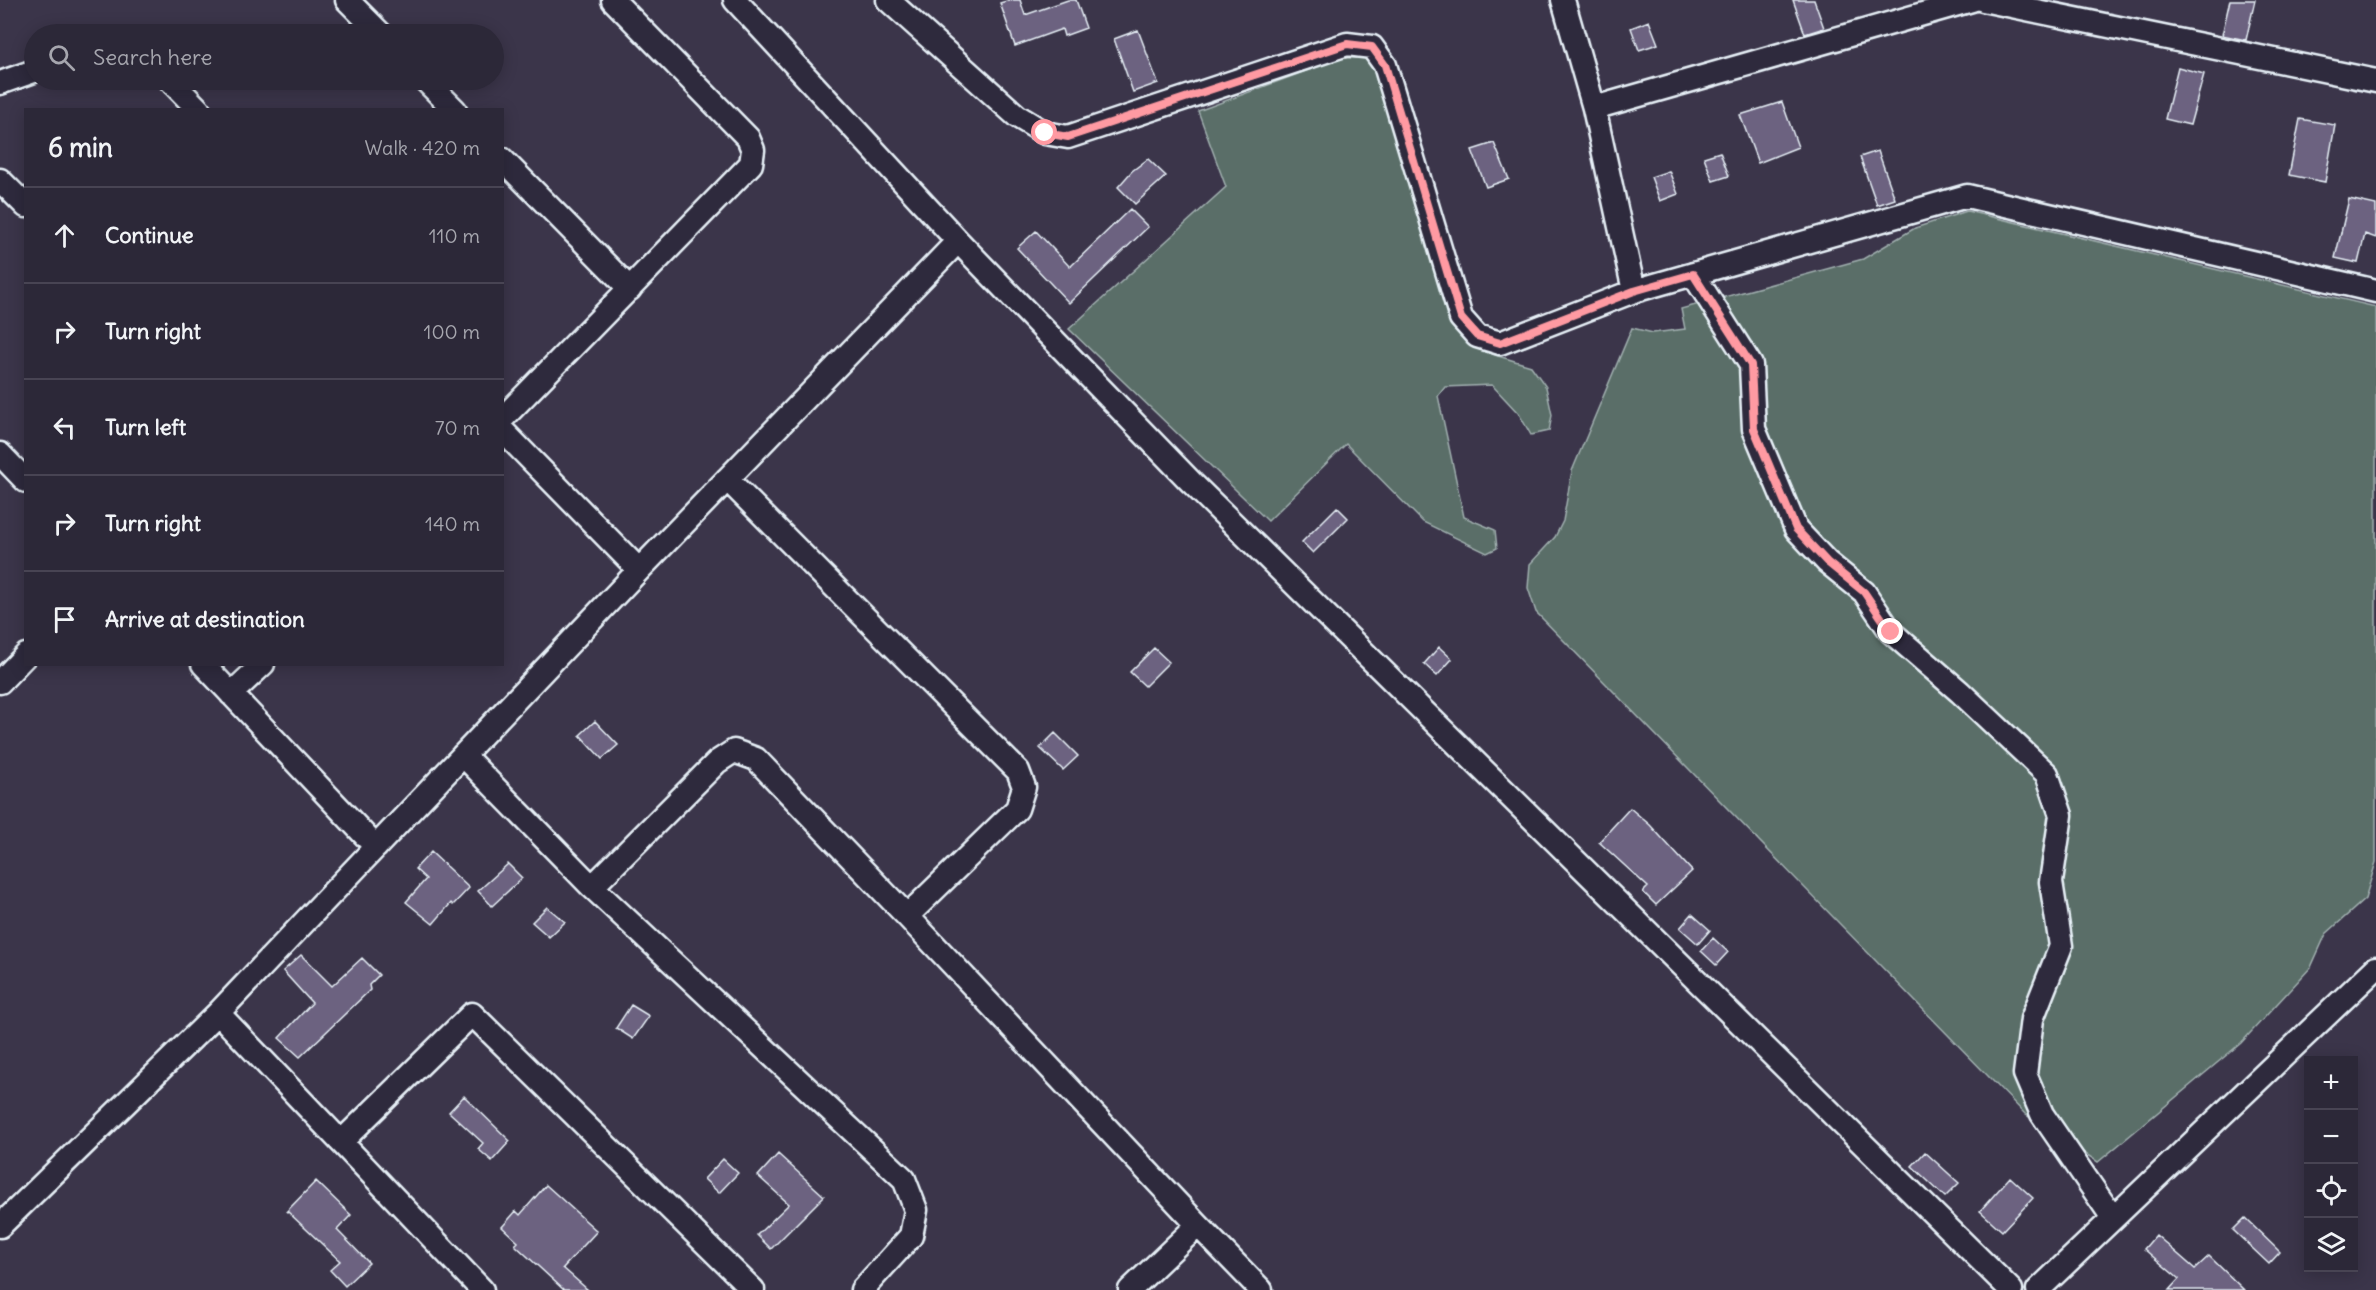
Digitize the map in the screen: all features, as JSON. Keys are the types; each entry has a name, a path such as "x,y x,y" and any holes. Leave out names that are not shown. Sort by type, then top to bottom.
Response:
{"street":[{"path":"347,0 371,24"},
{"path":"504,417 751,164 753,150 748,138 613,0"},
{"path":"735,0 958,242 1209,500 2011,1290"},
{"path":"888,0 1017,116 1045,133 1068,137 1347,44 1372,47 1385,65 1461,318 1477,336 1500,343 1634,291 1967,196 2376,291"},
{"path":"1563,0 1594,108 1634,291"},
{"path":"1594,108 1972,0"},
{"path":"1983,0 2376,81"},
{"path":"0,83 24,75"},
{"path":"180,90 197,108"},
{"path":"435,90 452,108"},
{"path":"504,161 630,289"},
{"path":"0,180 24,204"},
{"path":"0,1226 218,1013 639,570 958,242"},
{"path":"1693,274 1751,365 1754,429 1796,529 1827,562 1864,592 1891,632 1960,692 2047,774 2061,815 2051,882 2061,946 2032,1019 2025,1074 2042,1114 2113,1218"},
{"path":"504,432 639,570"},
{"path":"0,454 24,479"},
{"path":"727,479 1018,771 1024,788 1017,809 908,916"},
{"path":"0,682 24,657"},
{"path":"205,666 376,847"},
{"path":"231,694 261,666"},
{"path":"592,887 717,762 735,751 756,759 908,916 1197,1225 1261,1290"},
{"path":"463,755 592,887 904,1179 916,1210 911,1236 862,1290"},
{"path":"2038,1290 2376,968"},
{"path":"218,1013 482,1290"},
{"path":"341,1142 472,1014 753,1290"},
{"path":"1130,1290 1197,1225"}],"green space":[{"path":"1341,58 1363,58 1380,70 1472,343 1495,355 1531,366 1546,387 1552,415 1549,431 1531,435 1519,414 1492,385 1445,387 1438,396 1464,517 1495,530 1497,548 1487,553 1423,522 1346,444 1268,521 1069,329 1226,187 1198,111"},
{"path":"1967,211 2376,307 2376,862 2365,899 2326,934 2311,967 2241,1043 2098,1162 2026,1115 1536,612 1528,588 1530,564 1555,537 1563,521 1572,471 1632,328 1653,333 1685,329 1681,309 1863,259 1915,228"}],"building":[{"path":"1020,0 1025,15 1068,0 1076,0 1086,28 1064,36 1062,29 1015,46 1000,3"},
{"path":"1793,0 1814,0 1824,28 1805,34"},
{"path":"2230,0 2255,0 2246,40 2222,35"},
{"path":"1649,21 1658,44 1639,50 1631,28"},
{"path":"1138,30 1158,83 1133,92 1114,39"},
{"path":"2178,67 2204,74 2190,125 2165,119"},
{"path":"1782,102 1798,147 1758,163 1740,115"},
{"path":"2300,119 2335,125 2325,182 2289,175"},
{"path":"1494,143 1509,179 1486,187 1472,150"},
{"path":"1878,151 1895,199 1877,205 1860,157"},
{"path":"1720,152 1729,176 1713,181 1704,157"},
{"path":"1148,159 1166,176 1135,204 1118,187 1132,171"},
{"path":"1669,171 1678,194 1660,201 1651,177"},
{"path":"2349,199 2376,205 2376,238 2365,234 2358,263 2335,258"},
{"path":"1130,209 1148,227 1069,303 1017,248 1036,231 1070,267"},
{"path":"1337,507 1348,518 1313,553 1302,542"},
{"path":"1439,647 1452,659 1437,676 1424,664"},
{"path":"1154,648 1169,662 1145,686 1130,672"},
{"path":"595,721 618,745 602,759 580,735"},
{"path":"1055,733 1078,756 1063,770 1040,748"},
{"path":"1630,808 1650,825 1692,871 1656,905 1643,892 1648,887 1599,842"},
{"path":"431,852 469,888 453,905 451,903 433,924 406,902 426,879 415,869"},
{"path":"508,864 522,878 492,906 478,891"},
{"path":"547,907 565,922 549,937 532,922"},
{"path":"1692,914 1710,930 1698,944 1680,928"},
{"path":"1713,938 1728,952 1716,965 1701,951"},
{"path":"301,955 332,986 362,958 379,975 369,985 370,990 300,1057 279,1038 312,1003 283,971"},
{"path":"631,1005 649,1016 633,1039 616,1028"},
{"path":"464,1096 510,1141 492,1161 478,1149 483,1143 449,1112"},
{"path":"1925,1152 1959,1183 1945,1197 1912,1166"},
{"path":"778,1154 824,1196 771,1249 757,1235 789,1204 758,1176"},
{"path":"723,1159 738,1173 719,1193 704,1179"},
{"path":"2010,1177 2033,1198 2002,1231 1980,1211"},
{"path":"316,1181 351,1215 337,1230 369,1263 345,1286 330,1270 340,1261 287,1211"},
{"path":"546,1185 597,1231 563,1268 588,1290 564,1290 515,1245 518,1242 502,1227 516,1211 520,1215"},
{"path":"2245,1218 2280,1252 2269,1264 2233,1230"},
{"path":"2156,1235 2195,1269 2209,1256 2244,1290 2169,1290 2179,1279 2144,1249"}],"route":[{"path":"1045,133 1068,137 1347,44 1372,47 1385,65 1461,318 1477,336 1500,343 1634,291 1693,274 1751,365 1754,429 1796,529 1827,562 1864,592 1891,632"}]}
